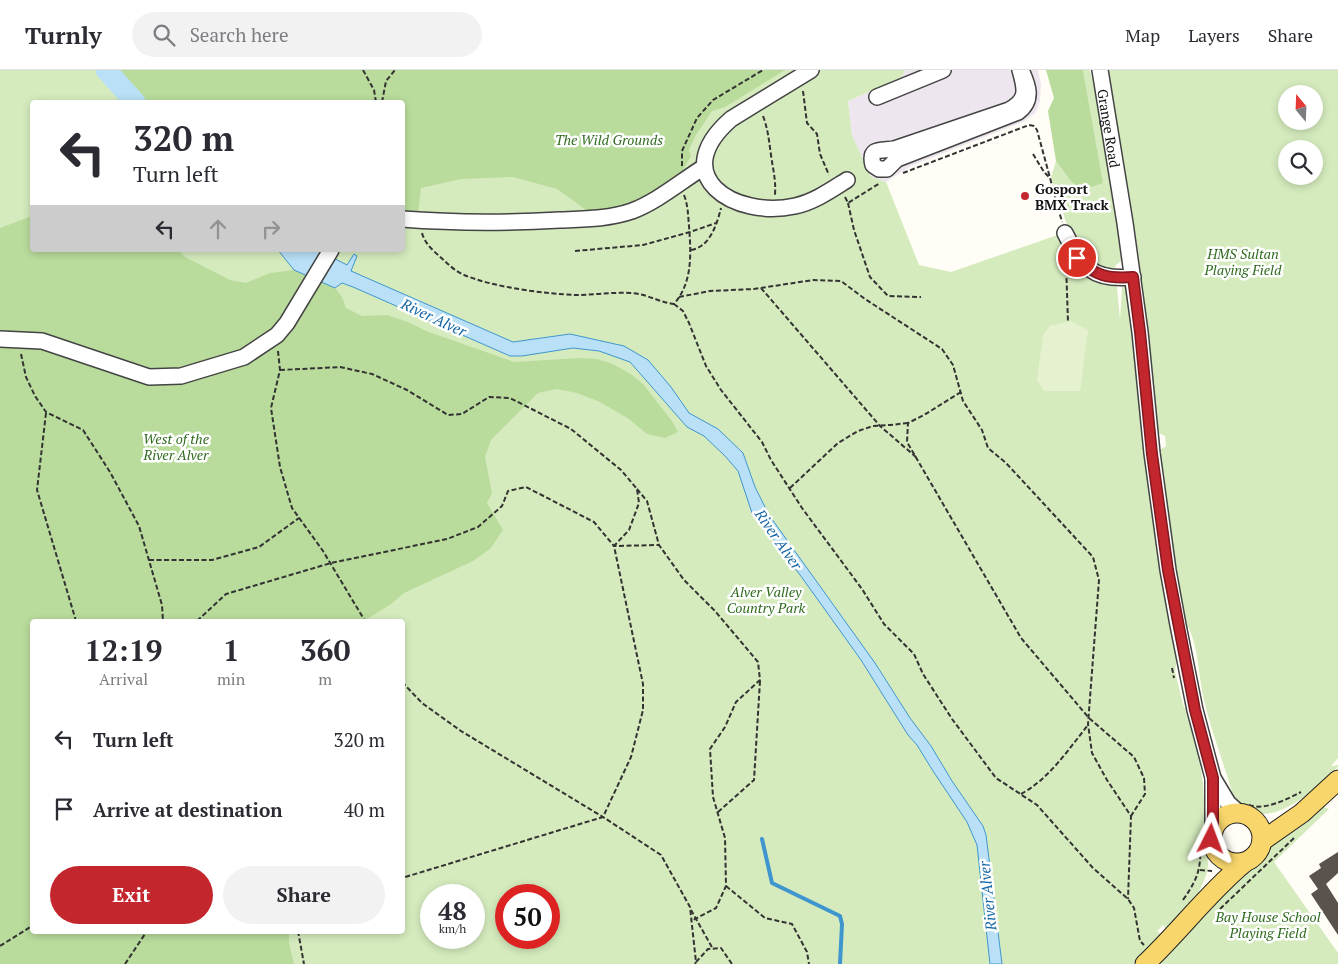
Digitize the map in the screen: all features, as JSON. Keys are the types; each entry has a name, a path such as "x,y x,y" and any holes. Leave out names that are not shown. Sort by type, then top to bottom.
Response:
{"main road":[{"path":"1183,926 1210,884 1216,861 1211,839 1219,820 1226,815 1245,811 1275,816 1290,810 1332,785"},
{"path":"1262,841 1302,813 1332,785"},
{"path":"1145,955 1183,926 1227,877 1252,859 1258,852 1262,841 1262,833 1258,825 1245,811"},
{"path":"1214,850 1218,856 1227,862 1244,863"}],"street":[{"path":"877,97 943,70"},
{"path":"1021,70 1027,82 1029,93 1024,106 1018,112 897,159 887,168 879,169 874,164 872,157 880,149 894,149 1017,106 1025,90 1021,70"},
{"name":"Grange Road","path":"1100,70 1116,159 1133,277 1152,454 1168,570 1195,710 1213,778 1213,831"},
{"path":"805,74 731,119 719,129 705,157 706,177 724,195 752,206 774,207 802,204 822,195 843,182"},
{"path":"405,219 523,222 597,218 631,211 652,201 704,167"},
{"path":"1065,233 1077,258 1094,272 1116,279 1133,277"},
{"path":"0,339 42,340 149,377 181,376 244,357 277,335 330,252"},
{"name":"Grange Road","path":"1213,778 1228,803 1245,811"}],"path":[{"path":"363,70 374,90 376,100"},
{"path":"382,100 386,81 395,70"},
{"path":"674,304 685,286 690,267 691,250 688,210 680,183 682,151 698,118 713,100 763,70"},
{"path":"805,74 804,95 807,122 817,134 820,154 826,172 843,182 854,230 870,277 888,296 921,297"},
{"path":"758,102 768,128 776,180 774,207"},
{"path":"902,174 1029,125 1034,126 1037,130 1065,233"},
{"path":"1033,154 1050,178"},
{"path":"848,203 872,186 887,179"},
{"path":"691,250 697,249 708,240 716,222 724,195"},
{"path":"420,220 422,236 433,250 451,267 465,275 514,288 576,295 628,292 674,304 683,311 706,366 720,390 762,442 789,489 862,589 884,624 914,654 923,674 952,719 996,778 1037,806 1093,868 1128,898 1134,908 1140,941 1145,955"},
{"path":"575,251 643,245 690,232 716,222"},
{"path":"1066,263 1068,322"},
{"path":"679,297 710,291 761,288 813,280 841,281 942,349 953,365 963,401 982,430 988,448 1006,463 1092,557 1099,580 1088,724 1092,753 1131,816"},
{"path":"761,288 880,426 917,459"},
{"path":"277,335 280,370 271,408 280,466 292,508 331,563 364,619"},
{"path":"18,339 26,377 35,396 46,412 83,430 110,472 138,526 162,605 163,619"},
{"path":"280,370 340,367 372,374 408,390 448,415 462,414 489,397 510,398 571,429 621,470 647,501 659,545 684,580 715,611 758,662 760,680 754,780 718,812"},
{"path":"789,489 838,442 858,431 873,426 908,423 961,392"},
{"path":"46,412 37,490 75,619"},
{"path":"908,423 907,442 1021,638 1089,718 1134,757 1144,778 1145,794 1131,816 1128,898"},
{"path":"199,619 226,594 331,563 455,536 478,527 502,506 508,491 526,487 594,522 614,546 643,684 643,710 631,757 602,817 405,877"},
{"path":"614,546 629,530 639,503 637,489"},
{"path":"149,560 212,560 221,558 259,547 299,518"},
{"path":"614,546 659,545"},
{"path":"691,921 716,908 726,886 725,838 713,797 710,749 725,727 736,702 760,680"},
{"path":"405,685 422,703 461,731 661,855 714,949"},
{"path":"1020,794 1034,788 1047,776 1088,724"},
{"path":"1245,811 1252,806 1260,807 1281,802 1300,792"},
{"path":"1214,914 1296,836"},
{"path":"726,886 765,918 792,924 807,952 809,964"},
{"path":"690,908 695,963"},
{"path":"0,946 30,927"},
{"path":"125,964 145,934"},
{"path":"299,934 304,964"},
{"path":"695,963 708,950 722,948 732,964"}],"shaded area":[{"path":"905,70 1038,70 1041,84 1040,101 1036,112 1025,121 911,166 886,182 871,177 852,135 848,101 902,77"}],"green space":[{"name":"Alver Valley Country Park","path":"0,70 905,70 902,77 848,101 852,135 871,177 886,182 919,265 951,272 1069,231 1051,177 1056,161 1102,178 1083,70 1090,70 1108,151 1125,258 1115,266 1120,320 1122,287 1128,285 1149,494 1177,657 1175,672 1183,704 1195,735 1203,783 1208,865 1206,874 1199,892 1168,931 1163,925 1157,931 1163,936 1133,964 0,964"},
{"name":"The Wild Grounds","path":"120,70 785,70 725,107 712,111 696,135 689,150 691,156 677,180 621,211 593,215 557,189 513,177 461,179 421,188 418,214 405,211 405,100 145,100"},
{"path":"1046,70 1083,70 1103,183 1085,189 1080,188 1071,181 1056,161 1048,111 1054,98"},
{"name":"HMS Sultan Playing Field","path":"1107,70 1338,70 1338,758 1331,766 1338,765 1338,767 1292,805 1270,813 1252,813 1235,803 1207,713 1194,644 1182,615 1158,451 1166,446 1165,436 1157,432 1148,335 1130,199"},
{"name":"West of the River Alver","path":"30,217 30,252 180,252 185,257 230,280 246,283 270,273 294,270 335,288 342,297 346,308 362,316 387,315 514,362 581,358 597,359 613,364 643,384 672,421 678,432 665,438 647,434 629,419 600,402 577,393 557,389 538,393 491,440 485,457 492,493 487,503 503,530 490,549 473,561 404,593 367,619 30,619 30,934 289,934 294,964 0,964 0,228"},
{"path":"1071,321 1088,330 1080,391 1044,391 1037,380 1043,335 1050,326"},
{"name":"Bay House School Playing Field","path":"1321,806 1329,809 1274,862 1338,953 1338,964 1154,964 1212,904 1262,861 1268,848"}],"water":[{"path":"280,252 322,252 347,265 354,254 357,256 351,271 513,342 570,334 624,346 648,360 671,387 689,413 718,429 743,453 755,487 769,515 875,663 983,826 986,835 1002,964 990,964 977,845 967,822 917,745 908,735 861,660 765,528 753,516 738,471 704,436 687,427 630,362 599,351 573,348 522,356 510,356 353,287 342,283 335,288 294,270"}],"building":[{"path":"1338,852 1338,873 1326,884 1338,903 1338,935 1311,894 1318,889 1309,876 1321,868 1319,864"}],"waterway":[{"name":"River Alver","path":"106,70 133,100"},
{"path":"762,839 772,883 840,916 842,924 840,964"}],"place":[{"name":"Gosport BMX Track","path":"1025,196"}],"route":[{"path":"1077,258 1094,272 1116,279 1133,277 1152,454 1168,570 1195,710 1213,778 1213,831 1211,839"}]}
